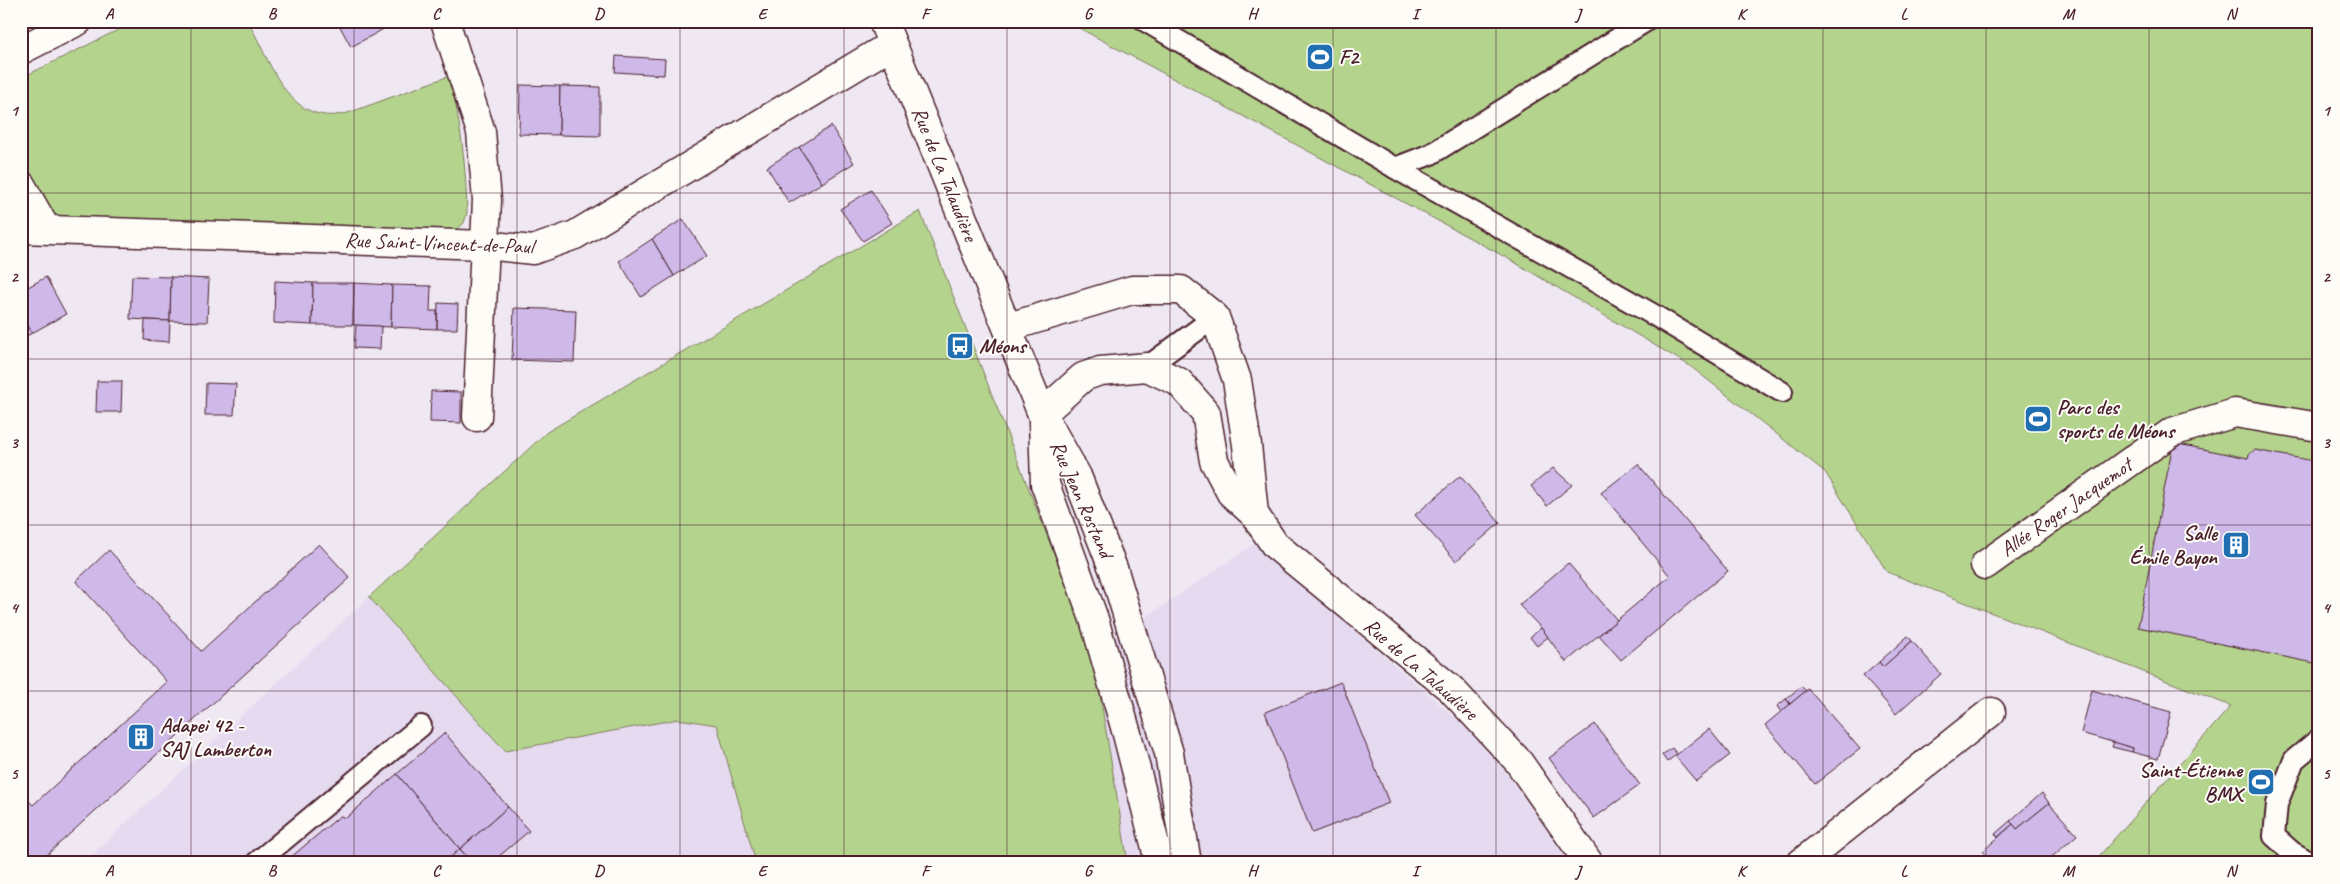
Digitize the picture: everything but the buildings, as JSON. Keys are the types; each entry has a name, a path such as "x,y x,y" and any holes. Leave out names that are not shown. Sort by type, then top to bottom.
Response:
{"street":[{"path":"21,50 78,21"},
{"path":"445,21 481,132 487,200 477,417"},
{"name":"Rue Saint-Vincent-de-Paul","path":"33,229 485,245 533,250 575,235 887,33"},
{"name":"Rue de La Talaudière","path":"887,33 1009,327 1042,414 1083,377 1100,371 1147,367 1179,382 1206,413 1214,461 1231,493 1254,514 1275,545 1451,689 1518,761 1590,863"},
{"path":"21,185 33,229"},
{"path":"1009,327 1132,290 1181,290 1215,317"},
{"name":"Rue de La Talaudière","path":"1215,317 1237,380 1247,445 1254,514"},
{"name":"Allée Roger Jacquemot","path":"1985,565 2172,432 2235,413 2319,427"},
{"name":"Rue Jean Rostand","path":"1042,414 1045,484 1094,619 1130,744 1158,863"},
{"name":"Rue Jean Rostand","path":"1042,414 1079,482 1125,602 1169,753 1188,863"},
{"path":"1801,863 1991,712"}],"lane":[{"path":"1144,21 1395,168 1654,315 1782,392"},
{"path":"1395,168 1431,154 1646,21"},
{"path":"1147,367 1215,317"},
{"path":"256,863 421,726"},
{"path":"2311,863 2292,852 2274,836 2277,804 2294,760 2319,739"}],"shaded area":[{"path":"1254,544 1487,745 1569,863 1128,863 1093,653"},
{"path":"369,597 505,751 678,719 717,725 756,863 83,863"}],"green space":[{"path":"136,21 248,21 285,90 297,103 312,112 330,115 351,112 449,76 460,127 464,161 467,213 464,223 455,231 63,218 53,216 21,173 21,158 27,154 21,143 21,78"},
{"name":"Parc des sports de Méons","path":"1066,21 2319,21 2319,863 2093,863 2231,706 1887,572 1825,472 1690,366 1509,259"},
{"path":"920,211 1093,653 1128,863 756,863 717,725 678,719 505,751 369,597 547,432"}],"place":[{"name":"F2","path":"1320,57"},
{"name":"Méons","path":"960,346"},
{"name":"Parc des sports de Méons","path":"2038,419"},
{"name":"Salle Émile Bayon","path":"2236,545"},
{"name":"Adapei 42 - SAJ Lamberton","path":"141,737"},
{"name":"Saint-Étienne BMX","path":"2261,782"}]}
